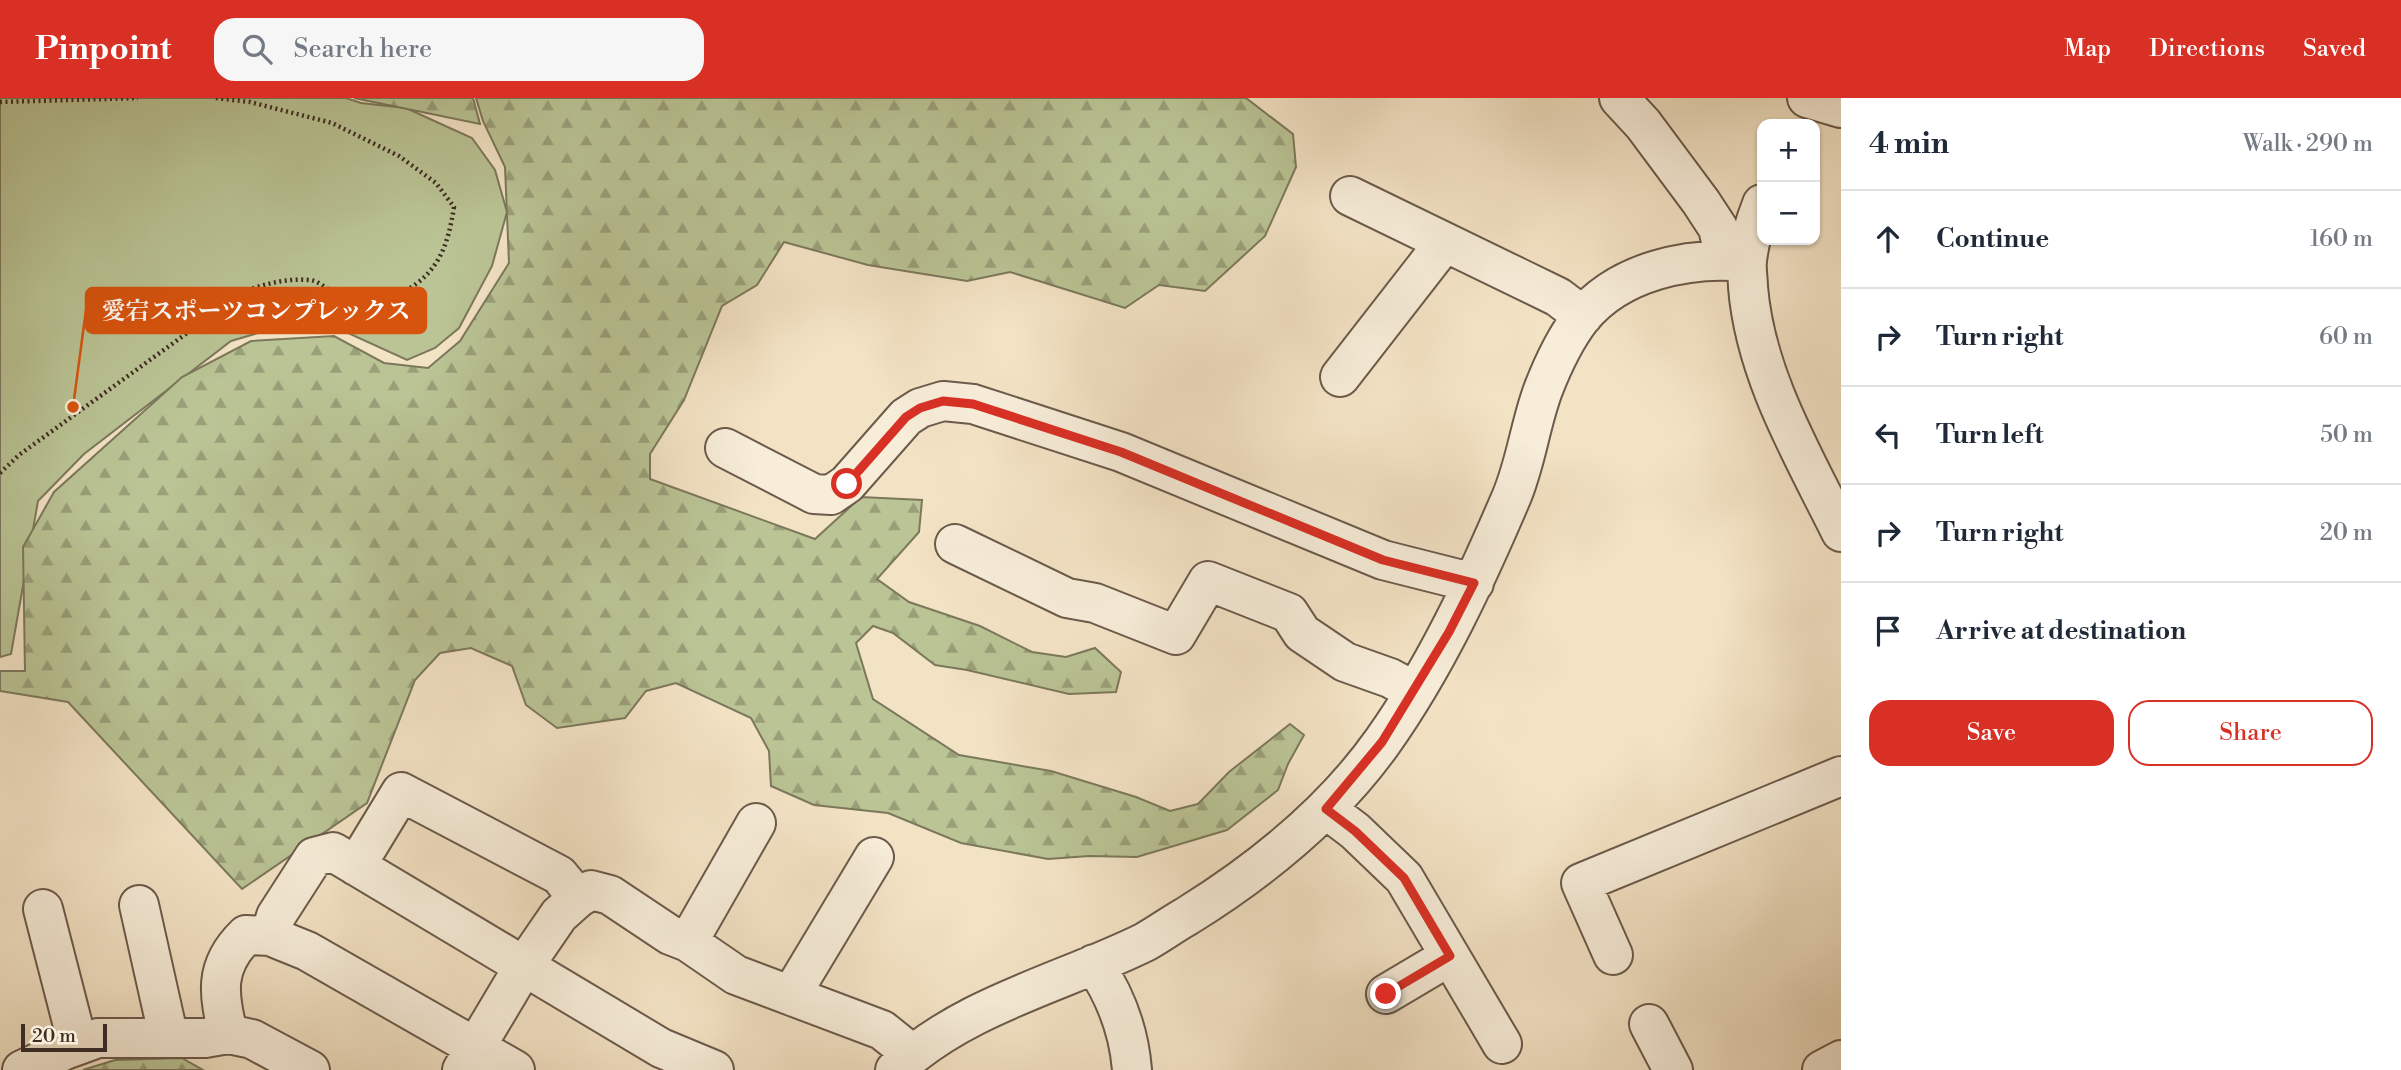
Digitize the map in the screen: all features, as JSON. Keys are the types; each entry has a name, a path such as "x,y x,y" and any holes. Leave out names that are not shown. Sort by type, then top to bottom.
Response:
{"street":[{"path":"1619,98 1643,124 1701,202 1736,261 1767,375 1841,532"},
{"path":"1790,119 1797,98"},
{"path":"1807,98 1841,108"},
{"path":"1350,196 1558,297 1583,316"},
{"path":"1736,261 1757,218"},
{"path":"1340,377 1445,242"},
{"path":"469,1058 524,966 559,915 592,890 610,895 670,935 688,942 736,975 882,1030 904,1062 994,1006 1146,941 1206,904 1262,864 1326,809 1382,742 1449,632 1474,583 1513,494 1542,393 1559,351 1583,316 1609,293 1641,275 1686,263 1736,261"},
{"path":"724,448 814,494 831,495 847,484 906,417 920,408 943,401 973,404 1121,452 1383,560 1474,583"},
{"path":"955,544 1067,598 1095,603 1176,635 1208,581 1289,613 1302,632 1345,662 1390,678 1414,691"},
{"path":"1613,956 1581,883 1841,776"},
{"path":"356,866 401,792 559,875 578,898"},
{"path":"1326,809 1355,831 1404,878 1502,1044"},
{"path":"688,942 756,823"},
{"path":"270,936 276,916 314,857 333,852 661,1048 714,1070"},
{"path":"794,997 797,985 874,856"},
{"path":"139,905 165,1021 163,1038"},
{"path":"43,909 78,1045"},
{"path":"228,1034 222,1006 221,972 235,946 246,935 270,936 307,951 469,1058 515,1070"},
{"path":"1386,994 1450,956"},
{"path":"1094,964 1110,989 1130,1049 1132,1070"},
{"path":"1649,1024 1674,1070"},
{"path":"22,1070 98,1038 205,1038 228,1034 252,1039 310,1070"},
{"path":"1822,1070 1841,1060"}],"path":[{"path":"0,102 138,98"},
{"path":"0,473 19,455 246,291 289,280 312,280 334,293 392,299 414,286 433,269 443,250 454,207 436,183 399,156 332,123 250,102 215,98"}],"green space":[{"path":"0,98 346,98 361,103 406,108 472,138 495,170 507,212 492,266 459,328 435,348 407,360 335,327 292,323 231,341 84,454 38,501 11,654 0,657"},
{"path":"354,98 473,98 480,124"},
{"path":"476,98 1246,98 1293,134 1296,167 1265,236 1205,291 1159,285 1125,308 1010,272 967,281 868,265 784,242 757,285 722,306 684,400 650,454 650,479 815,539 861,497 922,500 919,532 877,579 909,602 980,626 1032,652 1066,657 1095,648 1121,672 1116,692 1069,694 935,665 893,633 873,626 856,643 873,699 959,755 1051,771 1136,797 1170,811 1198,804 1229,772 1290,724 1304,735 1278,790 1227,830 1137,857 1048,859 961,843 888,813 814,805 771,786 769,751 751,718 676,683 646,691 625,718 557,728 526,705 512,666 471,648 440,653 415,680 367,803 242,889 68,702 0,691 0,671 25,671 23,547 54,492 182,377 251,341 334,336 384,363 428,368 460,341 509,263 505,167 483,121"},
{"path":"182,1058 203,1070 83,1070 115,1060"}],"place":[{"name":"愛宕スポーツコンプレックス","path":"73,407"}],"route":[{"path":"847,484 906,417 920,408 943,401 973,404 1121,452 1383,560 1474,583 1449,632 1382,742 1326,809 1355,831 1404,878 1450,956 1386,994"}]}
